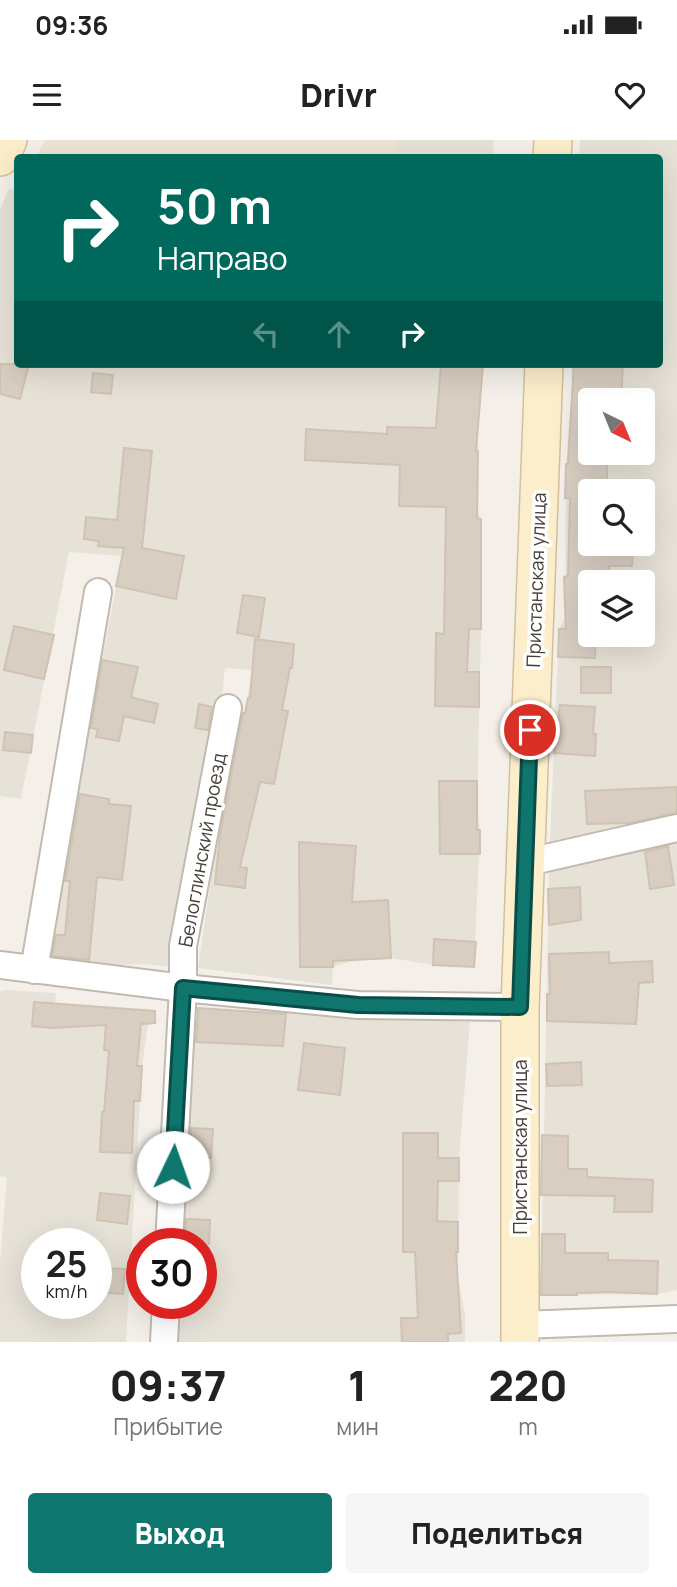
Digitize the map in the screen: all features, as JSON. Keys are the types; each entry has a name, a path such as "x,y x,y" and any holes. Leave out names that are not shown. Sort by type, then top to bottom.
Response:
{"street":[{"path":"0,156 8,140"},
{"name":"Пристанская улица","path":"521,1333 520,1007 544,368"},
{"path":"34,970 98,592"},
{"name":"Белоглинский проезд","path":"170,1228 183,946 228,708"},
{"path":"524,863 677,828"},
{"path":"0,965 183,988 358,1005 520,1007"},
{"path":"164,1342 165,1319"},
{"path":"521,1333 677,1319"}],"shaded area":[{"path":"45,140 395,140 395,154 38,154"},
{"path":"395,140 494,140 493,154 395,154"},
{"path":"580,140 677,140 677,817 550,842 559,629 565,617 566,464 571,368 663,368 663,154 579,154"},
{"path":"9,189 14,190 14,368 484,368 478,432 477,512 481,519 481,629 477,805 480,830 474,967 433,965 391,958 357,959 333,967 332,985 198,968 218,834 244,721 252,670 225,668 221,708 170,967 144,964 88,966 46,962 91,699 96,690 122,556 69,552 21,799 0,796 0,209"},
{"path":"677,844 677,1290 657,1294 541,1295 549,866"},
{"path":"0,992 56,993 55,1004 150,1010 142,1066 133,1228 126,1228 126,1342 0,1342 0,1261 7,1177 0,1176"},
{"path":"197,1008 470,1022 459,1158 458,1277 465,1316 465,1342 174,1342 176,1319 217,1319 217,1228 182,1228"}],"building":[{"path":"0,364 28,368 20,399 0,394"},
{"path":"441,368 483,368 476,451 477,518 481,519 481,629 469,629 467,672 479,672 479,707 435,706 436,633 444,634 446,507 399,506 400,465 305,460 306,429 387,434 387,427 436,428"},
{"path":"574,368 623,368 622,388 578,388 578,466 607,466 607,479 578,479 578,556 632,556 632,566 609,566 609,570 578,570 578,647 595,647 595,658 558,657 559,629 566,629 564,577 568,576 570,498 565,498"},
{"path":"93,373 113,375 111,394 91,392"},
{"path":"124,448 152,451 142,548 184,556 176,599 116,586 124,548 98,546 99,541 84,539 86,517 117,520"},
{"path":"243,595 265,598 259,637 237,633"},
{"path":"14,626 54,635 44,679 4,670"},
{"path":"255,639 294,644 292,668 282,710 288,711 274,784 260,782 240,867 247,868 245,888 215,884 220,835 243,713 250,698"},
{"path":"102,660 138,667 131,697 158,704 154,723 124,716 119,741 96,737 98,729 91,728"},
{"path":"581,667 611,667 611,693 581,693"},
{"path":"199,704 212,707 208,730 195,728"},
{"path":"560,705 595,707 595,756 554,753"},
{"path":"5,732 33,735 31,753 3,750"},
{"path":"439,781 477,781 480,854 440,854"},
{"path":"677,787 677,813 630,823 587,824 585,791"},
{"path":"80,794 109,799 109,804 131,806 122,880 97,877 89,960 52,956 56,935 65,935 70,881 65,881"},
{"path":"299,842 356,846 352,902 388,900 391,958 333,961 333,967 300,967"},
{"path":"668,846 674,885 650,889 645,852"},
{"path":"580,887 581,920 549,925 548,889"},
{"path":"434,939 476,942 474,967 433,965"},
{"path":"609,952 609,963 652,961 653,982 639,983 636,1024 547,1021 547,994 550,994 549,954"},
{"path":"34,1002 155,1011 155,1023 141,1024 137,1066 142,1066 140,1101 134,1101 132,1153 100,1152 109,1051 104,1050 106,1025 52,1028 32,1026"},
{"path":"198,1008 286,1014 283,1046 196,1042"},
{"path":"304,1043 345,1048 340,1095 298,1090"},
{"path":"581,1062 582,1085 547,1086 546,1064"},
{"path":"191,1128 213,1129 211,1158 190,1156"},
{"path":"403,1133 438,1133 438,1158 459,1158 459,1181 438,1181 437,1221 458,1222 456,1252 461,1333 448,1334 448,1342 402,1342 401,1318 418,1318 415,1252 403,1252"},
{"path":"542,1135 568,1136 568,1169 587,1169 587,1177 653,1180 652,1212 614,1212 615,1196 541,1195"},
{"path":"100,1193 130,1196 127,1224 97,1220"},
{"path":"186,1219 210,1220 210,1228 186,1228"},
{"path":"542,1234 565,1234 565,1253 608,1253 608,1260 658,1261 657,1294 607,1292 541,1295"},
{"path":"112,1269 125,1269 123,1294 112,1293"}],"route":[{"path":"173,1167 183,988 358,1005 520,1007 530,730"}]}
